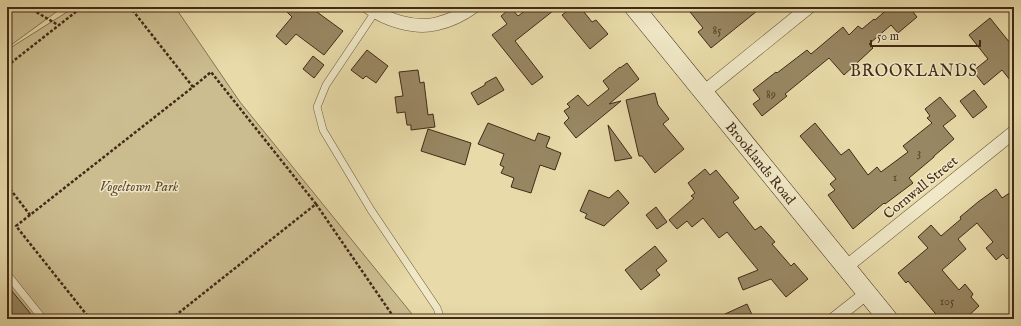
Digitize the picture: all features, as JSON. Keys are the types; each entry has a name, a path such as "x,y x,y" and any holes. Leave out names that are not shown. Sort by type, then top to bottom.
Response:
{"street":[{"path":"372,10 395,21 416,25 435,25 452,19 473,7"},
{"name":"Brooklands Road","path":"634,7 888,319"},
{"path":"704,92 808,7"},
{"name":"Cornwall Street","path":"846,267 1014,132"},
{"path":"834,319 867,293"}],"lane":[{"path":"372,10 326,85 317,107 323,130 371,210 437,308 442,319"},
{"path":"7,274 43,319"}],"path":[{"path":"28,7 58,25"},
{"path":"7,66 82,7"},
{"path":"130,7 193,87"},
{"path":"90,319 16,226 211,72 316,204 395,319"},
{"path":"8,188 30,215"},
{"path":"171,319 316,204"}],"green space":[{"path":"7,7 63,7 7,48"},
{"name":"Vogeltown Park","path":"75,7 175,7 240,102 416,319 7,319 7,50"}],"building":[{"path":"282,7 312,7 343,31 324,55 296,34 286,45 276,36 292,17"},
{"path":"530,7 558,7 515,41 543,77 532,85 492,35 507,24 501,16 511,8 518,16"},
{"path":"572,7 580,7 592,22 596,20 608,34 590,49 562,15"},
{"path":"686,7 762,7 711,48 698,32 703,28"},
{"path":"890,7 909,7 917,17 898,33 891,25 869,44 873,48 844,75 829,58 785,94 787,96 762,116 753,104 760,99 753,90 807,50 811,54 843,27 849,35 858,26 862,29"},
{"path":"990,18 1014,48 1014,85 1002,70 984,85 973,71 988,59 969,35"},
{"path":"367,50 388,66 376,83 366,76 363,79 351,70"},
{"path":"313,56 324,65 314,78 303,69"},
{"path":"627,63 639,79 609,104 621,101 576,138 564,123 569,118 564,111 570,107 567,104 578,95 588,106 609,89 603,81"},
{"path":"418,70 420,83 424,82 428,115 433,114 435,127 411,130 411,125 407,125 405,112 397,113 395,97 403,96 399,72"},
{"path":"496,77 504,90 478,105 471,93"},
{"path":"974,90 987,107 973,118 960,101"},
{"path":"655,93 658,105 669,119 663,124 684,149 655,173 642,156 639,156 626,100"},
{"path":"940,97 956,116 943,126 954,139 909,178 913,183 885,204 884,203 853,229 828,195 835,190 830,184 836,179 800,136 815,123 841,155 849,149 868,175 877,167 881,172 908,152 903,146 932,123 927,118 930,116 925,109"},
{"path":"488,123 535,141 538,133 550,137 546,147 561,153 555,170 540,165 531,193 511,187 514,178 501,173 504,167 500,165 504,154 478,144"},
{"path":"608,125 632,158 615,161"},
{"path":"428,129 471,143 465,165 421,151"},
{"path":"705,169 710,175 716,170 739,198 733,202 755,230 761,226 775,242 772,244 791,266 794,263 808,279 786,297 771,279 743,290 738,278 758,270 727,232 719,238 703,218 692,227 687,221 677,229 669,220 694,198 691,196 695,193 688,183"},
{"path":"996,189 1002,198 1014,190 1014,253 1007,259 1003,254 996,260 986,248 993,242 977,223 958,239 966,249 942,270 959,290 965,284 973,294 971,297 979,306 965,319 940,319 908,281 906,283 898,273 928,248 918,237 931,225 941,236 961,219 960,217"},
{"path":"589,190 609,198 618,190 629,203 604,226 585,218 587,214 580,211"},
{"path":"656,207 667,222 657,229 646,215"},
{"path":"655,246 667,261 656,270 660,275 641,290 625,270"},
{"path":"7,285 35,319 7,319"},
{"path":"747,304 754,319 714,319"}],"district":[{"name":"BROOKLANDS","path":"914,70"}]}
